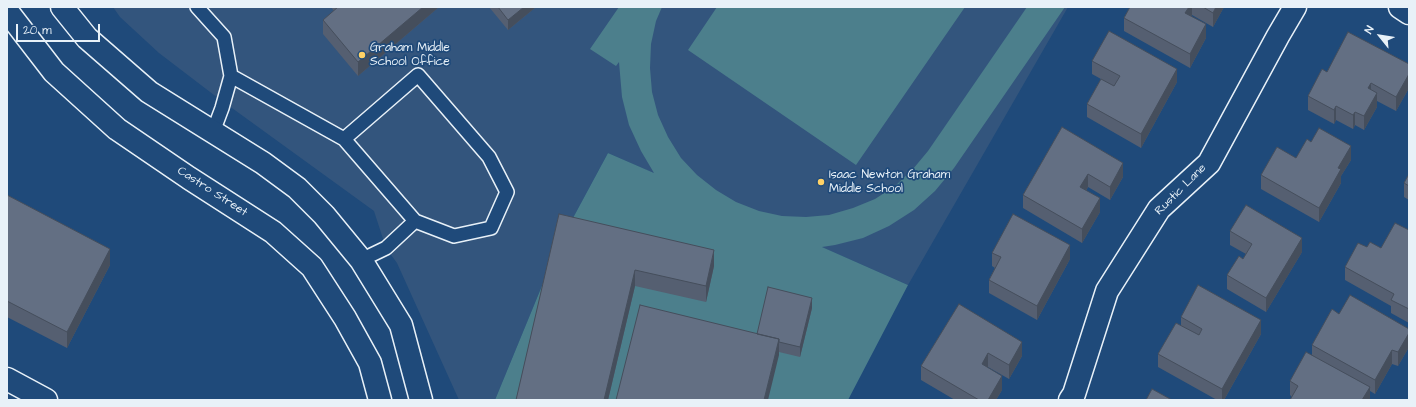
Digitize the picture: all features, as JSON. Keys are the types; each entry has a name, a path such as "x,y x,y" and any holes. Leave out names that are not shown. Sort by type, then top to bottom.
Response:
{"street":[{"path":"62,7 87,38 150,92 263,163 297,188 324,215 361,260 401,325 421,400"},
{"name":"Rustic Lane","path":"1070,400 1074,394 1107,291 1158,209 1209,163 1278,36 1296,7"},
{"path":"1400,7 1409,12"},
{"name":"Castro Street","path":"7,11 54,72 117,129 189,178 273,232 312,267 345,318 370,363 380,400"},
{"path":"7,379 46,400"}],"lane":[{"path":"197,7 224,37 232,76 213,132"},
{"path":"232,76 344,139 416,221 454,236 491,228 507,192 489,157 418,75 344,139"},
{"path":"361,260 386,248 416,221"}],"shaded area":[{"name":"Isaac Newton Graham Middle School","path":"113,7 1068,7 908,285 608,153 560,242 495,400 459,400 397,263 386,248 374,211 214,95 159,53 120,17"}],"green space":[{"path":"619,7 662,7 656,21 651,44 650,68 652,92 658,115 668,137 681,158 697,175 716,190 736,202 759,211 782,216 806,217 829,215 853,208 875,199 895,186 913,169 928,151 1027,7 1065,7 954,168 935,191 914,210 889,226 863,238 822,247 908,285 848,400 495,400 560,242 608,153 654,173 641,151 629,125 622,97 619,62 616,66 590,49"},
{"path":"717,7 965,7 856,165 688,50"}],"building":[{"name":"Graham Middle School Office","path":"338,7 423,7 358,62 323,20"},
{"path":"498,7 524,7 508,20"},
{"path":"1130,7 1189,7 1185,13 1206,24 1190,54 1124,18"},
{"path":"1203,7 1216,7 1213,13"},
{"path":"1109,31 1177,69 1141,134 1087,104 1101,79 1114,86 1120,76 1092,61"},
{"path":"1348,32 1409,64 1409,74 1396,97 1371,83 1368,88 1377,93 1364,116 1355,112 1353,115 1336,106 1334,110 1308,96 1322,69 1327,72"},
{"path":"1062,127 1123,163 1110,187 1088,174 1080,187 1100,198 1082,229 1023,195"},
{"path":"1319,128 1351,146 1338,168 1341,169 1319,208 1261,175 1277,147 1296,158 1307,139 1311,142"},
{"path":"1409,174 1409,186 1404,183"},
{"path":"7,195 110,249 67,332 7,301"},
{"path":"1246,205 1302,238 1266,298 1227,275 1239,256 1243,259 1252,244 1230,231"},
{"path":"559,214 714,250 706,286 635,270 604,400 516,400"},
{"path":"1013,214 1070,245 1037,306 989,280 1001,257 992,253"},
{"path":"1395,223 1409,230 1409,309 1391,300 1394,294 1345,267 1358,243 1367,247 1370,242 1381,248"},
{"path":"1198,285 1261,320 1222,389 1158,354 1176,323 1199,335 1202,329 1181,317"},
{"path":"768,287 812,298 800,347 779,342 779,339 757,334"},
{"path":"1350,295 1409,329 1409,333 1398,352 1392,350 1375,380 1312,345 1332,309 1339,314"},
{"path":"959,304 1022,342 1009,365 988,353 982,364 1002,376 988,400 979,400 921,366"},
{"path":"640,305 779,339 764,400 616,400"},
{"path":"1306,352 1370,387 1362,400 1290,400 1298,386 1290,381"},
{"path":"1152,389 1172,400 1146,400"}],"place":[{"name":"Graham Middle School Office","path":"362,55"},
{"name":"Isaac Newton Graham Middle School","path":"821,182"}]}
